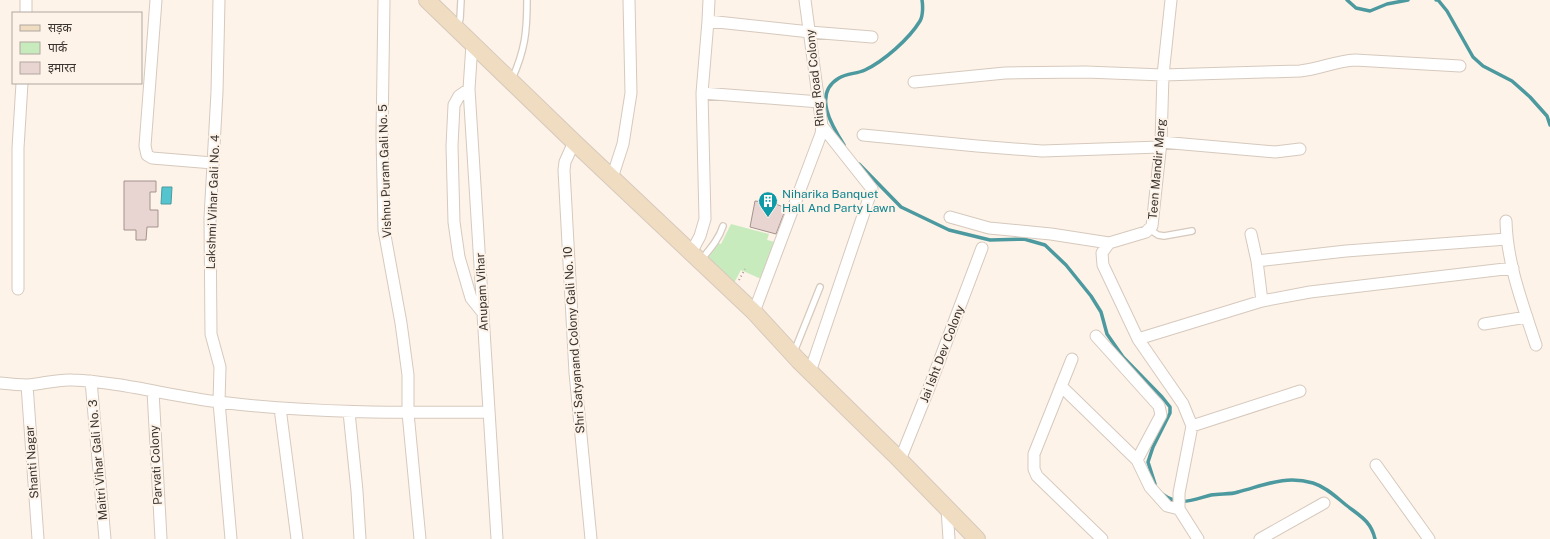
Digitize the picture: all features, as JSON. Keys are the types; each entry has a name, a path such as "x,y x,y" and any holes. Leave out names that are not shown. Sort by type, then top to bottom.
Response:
{"street":[{"path":"26,0 26,12"},
{"path":"156,0 145,146 147,155 152,158 213,163"},
{"name":"Lakshmi Vihar Gali No. 4","path":"219,0 217,92 210,218 211,334 220,367 219,402 231,539"},
{"name":"Vishnu Puram Gali No. 5","path":"384,0 382,136 384,230 402,330 408,375 408,413 420,539"},
{"path":"427,0 511,82 754,312 793,355 900,460 977,539"},
{"path":"612,178 623,144 631,93 629,0"},
{"path":"695,257 705,219 702,93 709,0"},
{"name":"Ring Road Colony","path":"754,312 821,134 822,126 820,102 805,0"},
{"name":"Teen Mandir Marg","path":"1109,244 1146,232 1152,226 1161,144 1163,75 1171,0"},
{"path":"708,21 810,32 872,36"},
{"name":"Anupam Vihar","path":"472,44 470,89 497,539"},
{"path":"914,82 1005,72 1086,72 1163,75 1300,71 1313,70 1346,60 1460,66"},
{"path":"18,289 18,148 22,84"},
{"path":"470,89 459,96 454,105 452,146 454,222 459,257 471,298 483,313"},
{"path":"702,93 820,102"},
{"path":"810,372 872,189 822,126"},
{"path":"863,135 1042,151 1161,144 1275,152 1300,149"},
{"name":"Shri Satyanand Colony Gali No. 10","path":"574,142 565,162 564,170 575,373 590,539"},
{"path":"950,217 989,228 1052,234 1109,244 1102,253 1103,265 1138,339 1183,404 1192,426 1179,493 1179,508 1198,539"},
{"path":"1506,221 1507,240 1513,268 1536,345"},
{"path":"1251,234 1257,261 1262,301"},
{"path":"1257,261 1346,251 1507,240"},
{"name":"Jai Isht Dev Colony","path":"900,460 982,248"},
{"path":"1138,339 1262,301 1310,292 1513,268"},
{"path":"1484,324 1527,317"},
{"path":"1096,336 1159,406 1161,415 1137,460"},
{"path":"1072,359 1034,454 1034,469 1037,476 1102,539"},
{"path":"0,383 27,385 70,380 91,381 219,402 280,408 349,412 489,412"},
{"name":"Maitri Vihar Gali No. 3","path":"91,381 105,539"},
{"name":"Shanti Nagar","path":"27,385 38,539"},
{"path":"1061,386 1137,460 1150,487 1167,506 1179,508"},
{"name":"Parvati Colony","path":"153,391 161,539"},
{"path":"1192,426 1300,391"},
{"path":"280,408 297,539"},
{"path":"349,412 360,539"},
{"path":"1376,465 1429,539"},
{"path":"1260,539 1324,504"},
{"path":"947,508 949,539"}],"lane":[{"path":"457,29 460,19 461,0"},
{"path":"511,82 520,60 527,31 527,0"},
{"path":"695,257 712,247 721,233 723,226"},
{"path":"1149,229 1158,235 1164,236 1192,231"},
{"path":"793,355 820,287"}],"green space":[{"path":"731,224 769,234 767,240 775,242 761,279 741,270 734,283 708,258 718,243 721,244"}],"water":[{"path":"162,187 172,187 171,204 161,204"}],"building":[{"path":"124,181 156,181 156,192 150,192 150,210 158,210 158,227 147,227 146,240 136,240 136,230 124,230"},
{"name":"Niharika Banquet Hall And Party Lawn","path":"755,201 773,203 786,208 776,234 750,227"}],"waterway":[{"path":"844,145 834,129 827,110 827,93 831,85 845,75 862,71 872,66 903,42 921,19 922,0"},
{"path":"1347,0 1356,8 1370,11 1387,4 1408,0"},
{"path":"1436,0 1438,0 1447,11 1473,57 1483,66 1512,81 1530,97 1547,116 1550,125"},
{"path":"859,164 901,207 949,230 990,240 1024,239 1045,245 1066,265 1091,296 1101,312 1107,334 1123,357 1170,407 1170,413 1153,447 1148,462 1155,484"},
{"path":"1162,494 1168,498 1186,501 1211,495 1235,493 1284,480 1313,483 1327,490 1368,523 1375,539"}],"place":[{"name":"Niharika Banquet Hall And Party Lawn","path":"768,218"}]}
